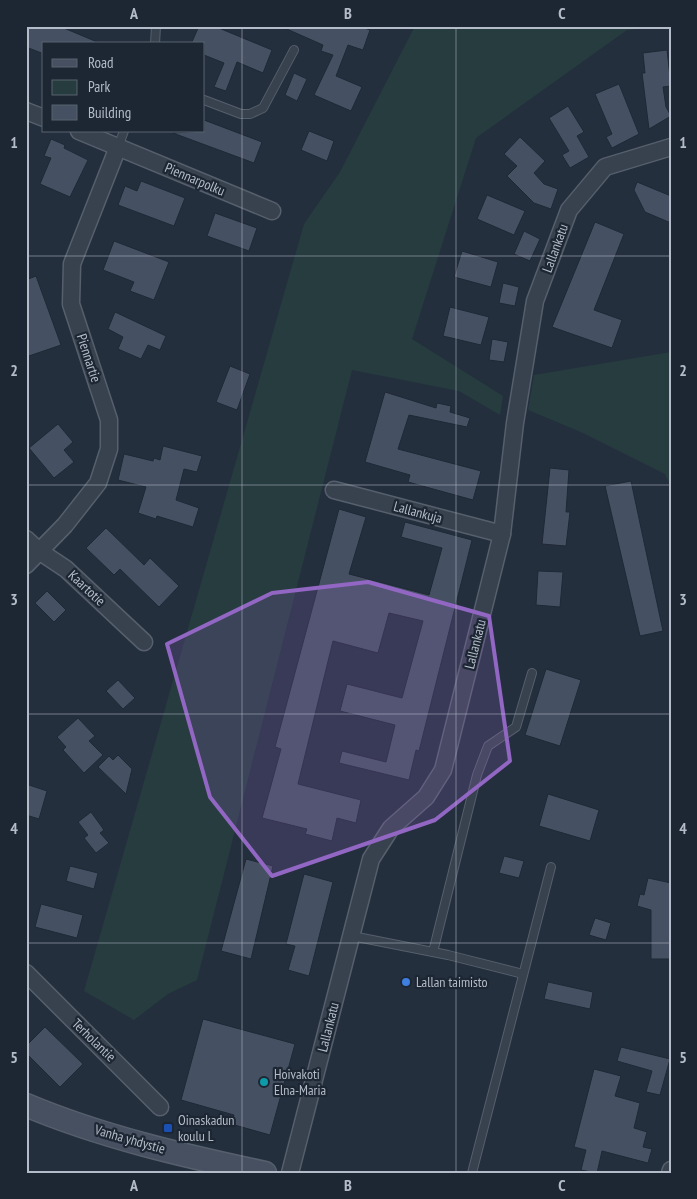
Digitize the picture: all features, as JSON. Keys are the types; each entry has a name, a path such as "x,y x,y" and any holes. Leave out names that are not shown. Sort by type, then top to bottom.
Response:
{"street":[{"path":"26,111 42,117"},
{"name":"Piennarpolku","path":"81,132 272,211"},
{"name":"Piennartie","path":"26,565 65,525 98,483 108,449 109,420 71,304 72,264 118,147"},
{"name":"Lallankatu","path":"290,1173 371,858 391,828 426,798 443,770 502,534 515,423 535,301 569,210 606,167 671,147"},
{"name":"Lallankuja","path":"334,490 502,534"},
{"name":"Kaartotie","path":"26,539 39,551 66,569 144,642"},
{"name":"Terholantie","path":"26,973 160,1107"},
{"name":"Vanha yhdystie","path":"26,1105 50,1115 143,1143 265,1173"}],"lane":[{"path":"155,42 156,26"},
{"path":"205,100 241,114 250,114 263,108 294,50"},
{"name":"Piennartie","path":"118,147 124,132"},
{"path":"433,952 476,775 488,746 516,727 532,673"},
{"path":"472,1173 550,867"},
{"path":"352,936 433,952 523,974"}],"highlighted area":[{"path":"368,582 489,616 510,761 435,820 272,876 210,797 167,644 272,593"}],"green space":[{"path":"415,26 668,26 627,30 476,138 412,339 503,396 500,415 459,391 352,370 197,980 168,994 134,1020 84,991 304,224 340,172"},
{"path":"671,352 671,486 665,474 583,433 528,410 534,375"}],"building":[{"path":"26,26 59,26 97,42 42,42 42,53 26,47"},
{"path":"199,26 214,26 272,50 263,73 237,62 226,91 214,87 224,63 205,55 205,42 192,42"},
{"path":"280,26 359,26 370,30 363,50 348,45 336,76 362,87 351,111 314,95 333,55 321,51 323,45"},
{"path":"667,50 671,86 663,87 666,107 671,116 649,129 642,73 645,73 643,53"},
{"path":"294,73 307,79 297,101 285,95"},
{"path":"619,84 639,134 612,148 606,137 612,134 595,94"},
{"path":"568,106 584,132 577,136 589,157 570,168 562,155 569,151 549,118"},
{"path":"205,120 262,142 254,163 173,133 205,132"},
{"path":"309,131 334,141 327,161 301,150"},
{"path":"520,137 545,161 534,173 544,184 558,189 551,209 534,203 507,176 517,166 504,154"},
{"path":"51,139 65,145 64,148 88,160 70,197 40,184 51,158 44,156"},
{"path":"141,181 185,198 174,226 118,205 125,186 137,191"},
{"path":"637,182 671,196 671,223 645,212 634,190"},
{"path":"487,195 525,211 514,235 477,219"},
{"path":"215,213 257,228 249,251 207,236"},
{"path":"595,222 624,234 594,310 622,320 612,348 552,327"},
{"path":"524,231 540,239 530,261 514,254"},
{"path":"114,241 169,262 154,300 130,291 134,282 103,270"},
{"path":"462,251 498,262 491,287 454,277"},
{"path":"36,276 61,345 26,357 26,280"},
{"path":"503,283 519,287 515,306 499,303"},
{"path":"450,307 489,317 481,345 443,336"},
{"path":"115,312 166,336 160,350 148,345 141,359 118,349 123,337 108,329"},
{"path":"492,339 508,342 504,362 489,360"},
{"path":"230,366 250,374 237,410 216,402"},
{"path":"385,392 436,408 437,403 451,406 450,412 470,418 467,427 409,415 398,449 481,471 473,500 408,482 410,475 365,462"},
{"path":"58,424 73,442 64,450 74,462 54,478 29,448"},
{"path":"163,446 202,456 197,472 184,469 176,500 199,508 193,527 157,516 156,519 138,513 146,487 118,480 124,454 153,461 154,458 160,460"},
{"path":"550,468 569,470 566,512 570,512 566,546 542,544"},
{"path":"631,481 663,631 640,636 605,486"},
{"path":"339,509 366,517 349,574 429,595 442,548 401,537 405,522 472,540 419,751 416,750 409,780 339,763 342,751 386,762 395,725 340,711 347,684 402,698 423,621 389,613 378,653 333,641 298,784 361,800 356,823 337,818 332,841 305,834 307,829 262,818 281,749 275,747"},
{"path":"106,528 144,565 150,558 179,586 159,607 120,569 114,575 86,548"},
{"path":"538,571 563,572 560,607 536,605"},
{"path":"47,591 66,610 54,622 35,603"},
{"path":"546,669 581,680 560,746 525,735"},
{"path":"118,680 135,698 123,709 106,691"},
{"path":"78,718 95,736 89,741 103,755 84,773 63,750 66,747 57,737"},
{"path":"118,755 132,769 126,794 98,767 109,756 113,760"},
{"path":"26,784 47,791 39,819 26,815"},
{"path":"548,794 599,810 590,841 539,826"},
{"path":"91,812 104,830 100,833 109,843 96,853 84,838 88,835 78,822"},
{"path":"504,856 524,861 519,878 499,873"},
{"path":"246,859 273,866 251,959 221,951"},
{"path":"70,866 98,873 94,889 66,881"},
{"path":"304,874 333,882 309,976 288,970 295,946 286,944"},
{"path":"648,878 671,883 671,959 651,959 651,910 637,906 640,894 644,895"},
{"path":"41,904 83,915 77,938 35,927"},
{"path":"595,918 611,923 606,940 589,935"},
{"path":"548,982 593,992 590,1009 544,999"},
{"name":"Hoivakoti Elna-Maria","path":"203,1019 295,1044 270,1135 231,1124 234,1115 181,1100"},
{"path":"45,1027 83,1064 60,1087 26,1053 26,1046"},
{"path":"621,1047 670,1059 660,1095 646,1092 652,1071 617,1061"},
{"path":"594,1069 621,1076 615,1096 640,1103 634,1128 647,1132 643,1147 652,1149 648,1163 602,1151 597,1173 581,1170 586,1150 574,1147"}],"place":[{"name":"Lallan taimisto","path":"406,982"},
{"name":"Hoivakoti Elna-Maria","path":"264,1082"},
{"name":"Oinaskadun koulu L","path":"168,1128"}]}
